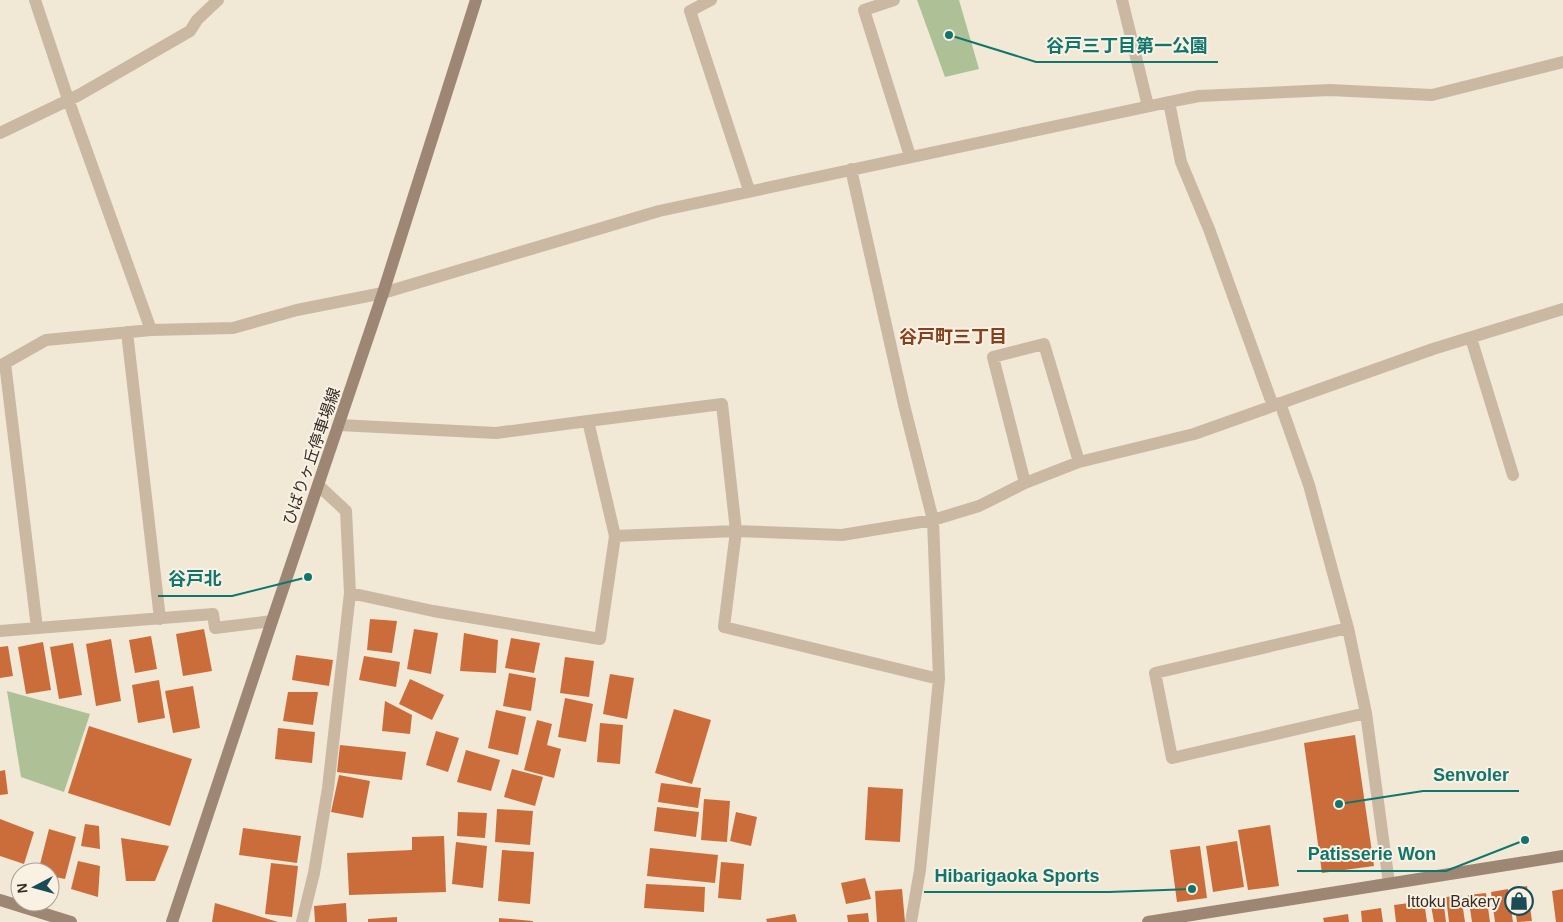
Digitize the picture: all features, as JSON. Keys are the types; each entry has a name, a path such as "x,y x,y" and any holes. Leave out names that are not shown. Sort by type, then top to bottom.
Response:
{"main road":[{"name":"ひばりヶ丘停車場線","path":"172,922 383,293 476,0"},
{"path":"1150,922 1563,856"},
{"path":"0,900 71,922"}],"street":[{"path":"35,0 68,99 151,330"},
{"path":"0,133 79,95 190,31 218,0"},
{"path":"711,0 690,11 749,190"},
{"path":"894,0 864,10 910,156"},
{"path":"1122,0 1148,106"},
{"path":"37,628 2,364 46,340 151,330 233,328 297,310 383,293 659,211 749,190 1199,96 1330,90 1432,95 1563,62"},
{"path":"1169,102 1181,162 1210,229 1309,485 1348,628 1366,712 1389,883"},
{"path":"851,169 904,405 933,520 939,679 920,870 911,922"},
{"path":"615,536 736,531 842,536 933,520 979,506 1025,483 1079,462 1194,434 1471,338 1563,309"},
{"path":"127,332 160,618"},
{"path":"1471,338 1513,475"},
{"path":"1025,483 993,357 1044,344 1079,462"},
{"path":"339,426 496,432 722,404 736,531 724,627 939,679"},
{"path":"350,593 433,611 600,639 615,536 588,421"},
{"path":"302,922 314,873 328,788 350,593 346,511 318,485"},
{"path":"0,631 212,614 215,628 272,620"},
{"path":"1348,628 1155,673 1172,758 1366,712"}],"green space":[{"path":"917,0 959,0 979,69 945,77"},
{"path":"7,691 90,714 64,792 21,777"}],"building":[{"path":"370,619 397,621 392,653 367,650"},
{"path":"204,629 212,671 183,676 176,634"},
{"path":"414,629 438,633 431,674 407,669"},
{"path":"464,633 498,640 496,673 460,671"},
{"path":"151,636 157,669 135,673 129,640"},
{"path":"511,638 540,643 534,673 505,668"},
{"path":"111,639 121,701 96,706 86,644"},
{"path":"43,642 51,690 26,694 18,647"},
{"path":"73,643 82,695 59,699 50,647"},
{"path":"8,646 13,676 0,678 0,647"},
{"path":"296,655 333,660 329,686 292,680"},
{"path":"364,656 400,662 396,687 359,680"},
{"path":"565,657 594,661 589,697 560,693"},
{"path":"509,673 536,678 531,711 503,706"},
{"path":"610,674 634,678 627,719 603,714"},
{"path":"410,679 444,695 432,720 399,704"},
{"path":"159,680 165,718 138,723 132,685"},
{"path":"193,686 200,728 173,733 165,691"},
{"path":"288,692 318,692 313,725 283,721"},
{"path":"565,698 593,704 586,742 558,737"},
{"path":"385,701 412,715 410,734 382,731"},
{"path":"674,709 711,720 692,784 655,773"},
{"path":"496,710 526,717 518,755 488,748"},
{"path":"537,720 552,724 547,745 561,749 554,778 524,770"},
{"path":"600,723 623,725 620,764 597,762"},
{"path":"89,726 192,759 170,826 68,793"},
{"path":"278,728 315,732 312,763 275,759"},
{"path":"436,731 459,738 448,772 426,765"},
{"path":"1355,735 1374,866 1322,873 1304,743"},
{"path":"340,745 406,752 402,780 337,772"},
{"path":"466,750 500,760 491,791 457,782"},
{"path":"512,769 543,777 535,806 504,797"},
{"path":"5,770 8,794 0,795 0,771"},
{"path":"339,775 370,781 363,818 331,812"},
{"path":"661,783 701,788 698,808 658,802"},
{"path":"868,787 903,789 900,842 865,840"},
{"path":"704,799 730,801 727,842 701,840"},
{"path":"657,807 699,812 696,837 654,831"},
{"path":"497,809 533,811 530,845 495,842"},
{"path":"458,812 487,813 485,838 457,836"},
{"path":"736,812 757,817 751,846 730,841"},
{"path":"0,819 34,832 25,862 18,862 0,856"},
{"path":"85,824 99,826 100,849 81,846"},
{"path":"1270,825 1279,886 1248,890 1238,830"},
{"path":"243,828 301,836 297,863 239,855"},
{"path":"49,829 76,837 65,879 60,878 60,862 41,862"},
{"path":"444,836 446,892 349,895 347,853 412,850 412,837"},
{"path":"121,838 169,846 155,881 126,881"},
{"path":"1237,841 1244,887 1213,892 1206,846"},
{"path":"456,842 487,846 483,888 452,884"},
{"path":"1200,846 1207,898 1177,902 1170,850"},
{"path":"650,848 718,855 715,883 647,876"},
{"path":"502,850 534,852 530,904 498,901"},
{"path":"78,861 100,866 98,897 71,889"},
{"path":"721,862 744,864 741,900 718,898"},
{"path":"271,863 298,866 292,917 265,914"},
{"path":"865,878 871,899 846,904 841,883"},
{"path":"646,884 705,887 704,912 644,908"},
{"path":"1527,886 1532,921 1517,922 1512,888"},
{"path":"902,889 905,922 877,922 875,891"},
{"path":"1508,889 1513,922 1495,922 1491,892"},
{"path":"1563,889 1563,922 1556,922 1552,891"},
{"path":"1486,893 1490,922 1472,922 1468,895"},
{"path":"1461,895 1465,922 1449,922 1446,897"},
{"path":"1443,898 1446,922 1434,922 1430,900"},
{"path":"1424,901 1427,922 1396,922 1394,905"},
{"path":"215,903 278,922 212,922"},
{"path":"346,903 347,922 315,922 314,906"},
{"path":"1381,908 1383,922 1362,922 1361,911"},
{"path":"868,913 869,922 848,922 847,915"},
{"path":"795,914 797,922 767,922 766,919"},
{"path":"1348,914 1349,922 1324,922 1323,918"},
{"path":"397,917 397,922 368,922 368,919"},
{"path":"499,918 533,921 533,922 499,922"}],"place":[{"name":"谷戸三丁目第一公園","path":"949,35"},
{"name":"谷戸北","path":"308,577"},
{"name":"Senvoler","path":"1339,804"},
{"name":"Patisserie Won","path":"1525,840"},
{"name":"Hibarigaoka Sports","path":"1192,889"},
{"name":"Ittoku Bakery","path":"1519,901"}],"district":[{"name":"谷戸町三丁目","path":"953,337"}]}
